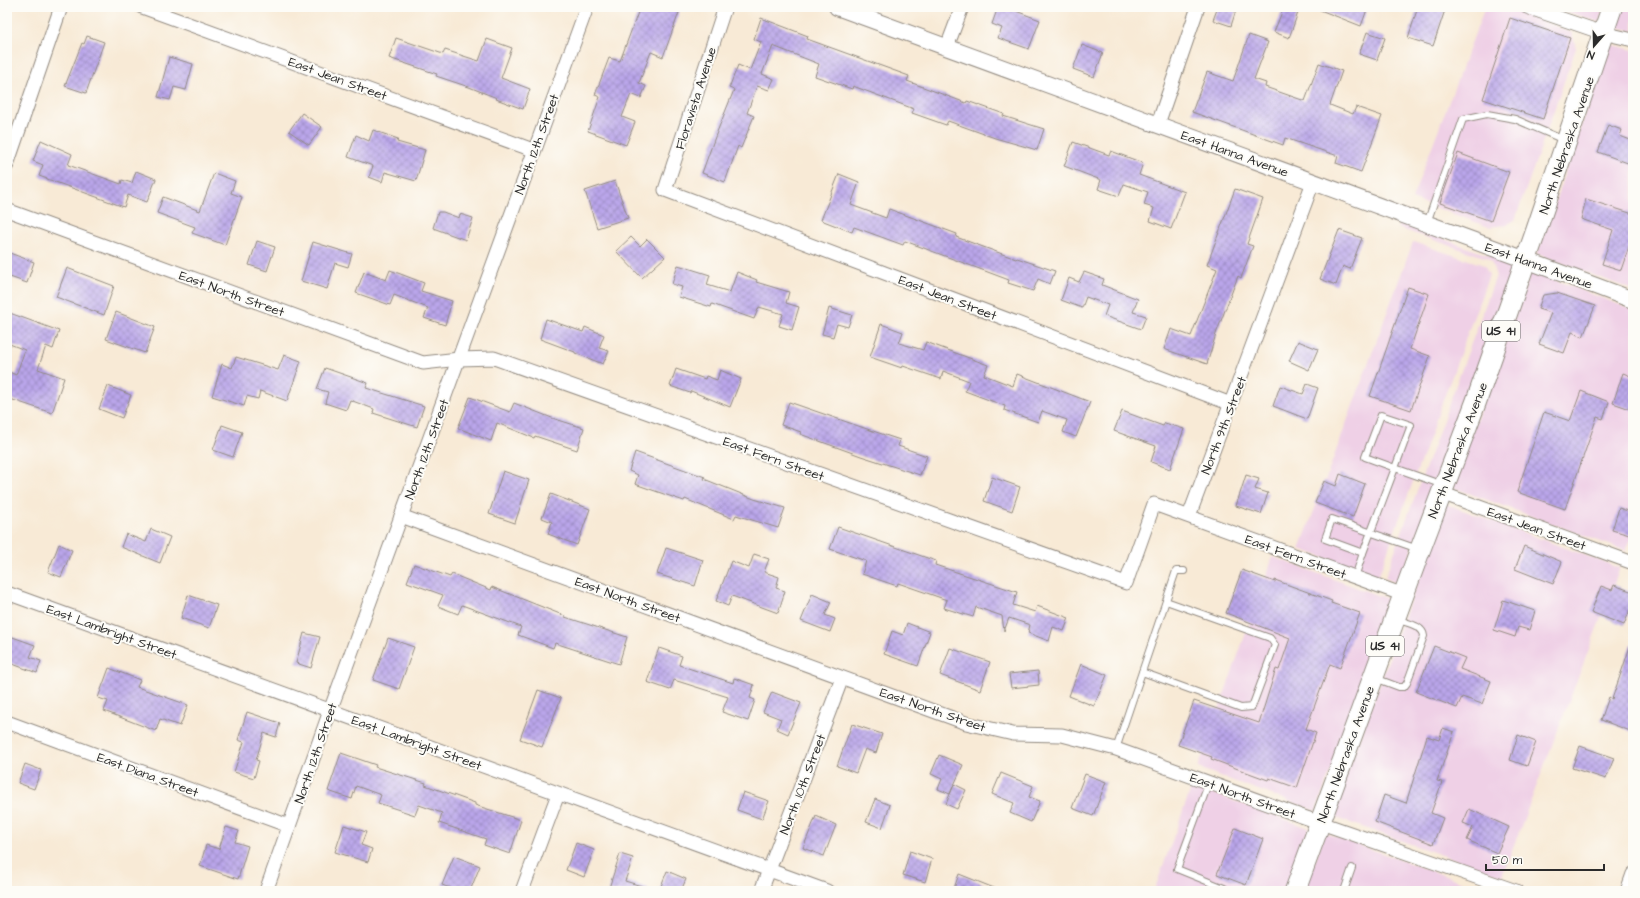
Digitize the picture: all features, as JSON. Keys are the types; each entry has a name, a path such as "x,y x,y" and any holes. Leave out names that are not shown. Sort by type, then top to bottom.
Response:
{"main road":[{"name":"North Nebraska Avenue","path":"1295,891 1476,402 1612,7"}],"street":[{"path":"7,165 61,7"},
{"name":"East Jean Street","path":"142,7 534,150"},
{"name":"North 12th Street","path":"266,891 586,7"},
{"name":"Floravista Avenue","path":"665,190 726,7"},
{"name":"East Hanna Avenue","path":"837,7 1633,300"},
{"path":"947,47 962,7"},
{"path":"1158,124 1198,7"},
{"path":"1527,7 1547,11 1604,33 1633,40"},
{"name":"North 9th Street","path":"1189,516 1313,182"},
{"name":"East Jean Street","path":"665,190 1231,404"},
{"name":"East North Street","path":"7,210 423,363 458,359"},
{"name":"East Fern Street","path":"458,359 494,358 1126,583 1154,504 1404,595"},
{"name":"East Jean Street","path":"1443,489 1633,562"},
{"name":"East North Street","path":"401,516 966,723 1013,734 1062,735 1116,749 1516,891"},
{"name":"East Lambright Street","path":"7,593 826,891"},
{"name":"North 10th Street","path":"762,891 842,678"},
{"name":"East Diana Street","path":"7,722 289,826"},
{"path":"522,891 558,794"},
{"path":"1627,891 1633,874"}],"lane":[{"path":"1427,223 1462,119 1487,114 1515,119 1567,141"},
{"path":"1355,577 1363,553 1395,468 1411,425 1381,415 1365,457 1395,468 1443,489"},
{"path":"1363,553 1325,539 1332,519 1420,550"},
{"path":"1116,749 1176,571 1184,571"},
{"path":"1142,672 1241,708 1252,707 1274,645 1270,638 1166,601"},
{"path":"1373,678 1399,687 1404,687 1407,683 1422,643 1424,631 1395,618"},
{"path":"1209,782 1177,869 1224,888"},
{"path":"1344,891 1352,868"}],"shaded area":[{"path":"1485,7 1509,7 1572,33 1576,48 1515,220 1506,225 1489,227 1412,199"},
{"path":"1553,7 1604,7 1599,22"},
{"path":"1621,7 1633,7 1633,31 1614,26"},
{"path":"1609,44 1633,50 1633,290 1537,254"},
{"path":"1399,223 1516,265 1399,584 1385,578 1496,276 1491,261 1487,258 1398,228"},
{"path":"1413,242 1484,265 1489,275 1378,577 1300,549"},
{"path":"1531,271 1633,310 1633,533 1626,551 1452,487"},
{"path":"1446,504 1620,568 1502,876 1331,816"},
{"path":"1273,557 1393,601 1316,811 1198,768"},
{"path":"1192,786 1309,828 1287,891 1154,891"},
{"path":"1325,833 1488,891 1304,891"}],"building":[{"path":"640,7 681,7 663,57 651,52 639,83 646,86 641,98 631,94 622,117 635,122 626,145 588,131 600,97 595,95 609,58 620,61"},
{"path":"998,7 1005,7 1040,20 1029,49 998,38 1002,28 992,24"},
{"path":"1218,7 1237,7 1231,26 1213,20"},
{"path":"1284,7 1300,7 1289,38 1274,32"},
{"path":"1315,7 1368,7 1361,26"},
{"path":"1418,7 1436,7 1445,10 1433,46 1408,38"},
{"path":"761,18 808,36 807,39 909,76 907,81 966,103 967,101 1004,114 1003,116 1044,129 1037,150 995,138 948,121 946,125 912,113 914,109 853,86 852,89 815,76 819,64 773,46 762,74 774,79 769,90 757,86 747,113 754,116 741,148 738,146 725,182 702,173 734,90 729,88 738,65 750,70 761,42 754,39"},
{"path":"1510,18 1570,38 1543,119 1483,99"},
{"path":"1367,32 1385,38 1377,60 1359,54"},
{"path":"1249,35 1268,42 1254,79 1266,83 1265,87 1305,101 1319,63 1342,71 1330,105 1353,114 1356,107 1382,116 1361,172 1336,163 1338,156 1285,138 1283,145 1192,112 1207,72 1233,81"},
{"path":"87,36 104,42 86,93 65,86 82,43 84,44"},
{"path":"396,38 443,54 445,50 479,61 487,39 512,48 501,78 530,89 523,109 469,87 436,76 437,74 389,58"},
{"path":"1082,45 1103,53 1094,77 1073,69"},
{"path":"169,57 193,64 186,90 174,87 170,100 158,97"},
{"path":"302,113 322,127 309,145 289,131"},
{"path":"1608,125 1622,130 1620,136 1633,141 1633,165 1598,152"},
{"path":"373,130 398,139 397,142 425,150 416,181 385,172 382,182 369,177 373,166 348,157 356,135 369,141"},
{"path":"41,140 72,154 68,165 121,184 122,180 132,183 136,171 156,179 147,202 128,195 124,207 39,176 43,165 33,161"},
{"path":"1073,142 1109,155 1111,151 1143,163 1139,175 1185,192 1171,229 1150,221 1154,208 1144,205 1148,192 1124,184 1119,196 1098,189 1101,180 1064,166"},
{"path":"1458,153 1509,172 1491,221 1440,203"},
{"path":"214,173 235,181 231,193 242,197 225,245 192,233 195,227 157,213 163,197 200,211"},
{"path":"839,174 859,182 851,205 886,218 889,209 957,234 956,237 1016,259 1017,258 1055,271 1050,284 1038,279 1033,291 1008,283 1009,280 905,241 903,245 854,227 852,232 821,220"},
{"path":"615,181 628,218 597,228 585,191"},
{"path":"1235,189 1263,199 1247,244 1253,246 1241,278 1238,276 1216,334 1207,364 1164,349 1171,329 1191,336 1217,269 1207,265"},
{"path":"1586,199 1633,214 1633,235 1621,270 1602,264 1613,230 1581,219"},
{"path":"438,212 443,212 459,218 460,214 473,218 466,240 433,228"},
{"path":"1339,230 1362,238 1350,269 1343,266 1336,285 1320,279"},
{"path":"631,237 640,246 647,239 665,257 642,278 616,251"},
{"path":"257,241 275,247 267,271 249,265"},
{"path":"313,242 352,254 348,267 335,263 327,289 301,281"},
{"path":"7,252 34,262 27,283 7,276"},
{"path":"678,265 710,275 707,285 730,292 737,272 757,280 756,282 789,292 786,303 799,307 792,330 779,326 783,314 759,307 754,319 712,304 711,307 679,297 682,287 672,284"},
{"path":"67,268 114,286 104,315 56,297"},
{"path":"390,270 424,283 421,291 452,301 445,325 424,318 428,308 394,295 390,305 356,293 364,272 386,280"},
{"path":"1084,272 1104,279 1102,285 1138,299 1133,312 1146,316 1141,329 1104,316 1108,305 1086,297 1082,308 1061,300 1069,278 1079,282"},
{"path":"1408,287 1429,294 1410,349 1430,356 1411,410 1370,396"},
{"path":"1557,293 1595,306 1583,337 1572,332 1564,353 1539,344 1551,313 1538,309 1543,295"},
{"path":"829,308 852,315 848,327 837,324 833,337 822,334"},
{"path":"7,312 59,331 53,349 46,346 38,369 64,378 52,413 7,398 7,371 16,375 25,350 7,343"},
{"path":"116,312 155,327 145,353 106,339"},
{"path":"546,319 583,332 585,327 604,335 599,348 609,351 603,364 540,339"},
{"path":"881,324 903,332 899,343 923,350 926,342 988,365 984,375 1013,386 1017,374 1090,402 1076,437 1063,432 1067,420 1042,411 1038,422 1004,410 1005,406 965,391 969,381 943,371 941,379 870,357"},
{"path":"1298,341 1318,349 1309,370 1289,361"},
{"path":"284,355 301,361 287,401 260,391 258,399 247,396 244,406 212,396 222,364 232,368 236,357 278,370"},
{"path":"325,368 368,383 366,388 424,406 417,427 373,413 374,409 350,400 346,410 325,403 328,392 317,389"},
{"path":"676,369 705,379 706,376 717,380 720,370 741,379 730,407 691,391 690,393 670,386"},
{"path":"1623,373 1633,377 1633,410 1613,403"},
{"path":"1307,384 1318,388 1307,419 1273,406 1280,386 1303,394"},
{"path":"108,386 131,395 122,418 99,409"},
{"path":"1581,391 1609,402 1603,419 1597,417 1565,509 1517,492 1544,412 1570,421"},
{"path":"470,397 510,412 514,403 552,418 584,428 577,450 535,436 534,438 497,423 491,441 458,428"},
{"path":"789,402 900,440 898,446 927,456 920,475 861,456 800,434 801,432 781,425"},
{"path":"1122,411 1163,426 1165,423 1184,429 1170,469 1151,462 1156,446 1114,431"},
{"path":"222,425 242,432 233,457 213,450"},
{"path":"635,452 705,477 704,479 754,499 785,508 778,528 736,515 734,519 685,499 684,501 635,484 638,475 629,471"},
{"path":"503,471 529,480 515,523 489,514"},
{"path":"1340,474 1365,484 1353,517 1315,503 1324,481 1336,486"},
{"path":"1246,475 1259,479 1255,489 1268,493 1261,514 1236,506"},
{"path":"992,477 1020,487 1012,511 984,501"},
{"path":"551,494 590,509 577,545 548,534 552,522 542,518"},
{"path":"1619,508 1633,513 1633,536 1612,530"},
{"path":"838,527 936,561 935,565 1017,592 1013,605 1035,612 1037,606 1069,618 1064,631 1053,627 1049,641 1028,633 1030,625 1009,618 1004,631 1002,616 976,607 973,617 944,608 947,600 898,583 897,586 862,574 866,561 830,549"},
{"path":"151,529 170,537 160,563 121,547 126,534 146,542"},
{"path":"59,544 72,550 61,577 48,572"},
{"path":"1524,546 1562,562 1553,584 1515,569"},
{"path":"666,548 703,560 695,586 657,574"},
{"path":"754,554 769,559 764,572 779,577 776,588 785,591 778,613 732,596 728,606 716,601 731,561 749,568"},
{"path":"414,564 450,577 452,574 491,590 492,587 565,617 627,637 619,664 555,643 553,648 518,635 521,627 462,605 458,614 438,606 443,595 407,582"},
{"path":"1242,570 1275,582 1275,580 1360,613 1340,668 1330,664 1306,729 1316,733 1297,788 1269,778 1268,780 1178,745 1194,701 1259,723 1276,669 1279,670 1290,638 1226,613"},
{"path":"1614,585 1633,592 1633,602 1624,625 1591,612 1601,586 1612,590"},
{"path":"812,594 831,602 825,615 835,619 830,632 801,621"},
{"path":"188,595 217,605 209,628 181,618"},
{"path":"1503,600 1535,611 1529,630 1518,627 1515,637 1494,630"},
{"path":"907,623 930,632 918,666 884,654 892,631 903,635"},
{"path":"304,633 320,637 311,668 296,663"},
{"path":"7,635 35,645 30,657 41,661 37,673 7,662"},
{"path":"388,638 414,647 399,689 373,680"},
{"path":"1631,644 1633,645 1633,732 1601,720 1609,697 1612,699"},
{"path":"1434,646 1465,658 1460,669 1491,681 1482,704 1462,697 1457,708 1416,692"},
{"path":"659,648 682,656 679,665 733,683 734,678 754,685 750,698 755,700 748,721 722,712 728,697 674,680 670,690 647,682"},
{"path":"950,648 990,662 980,690 940,675"},
{"path":"1081,664 1107,675 1094,706 1069,696"},
{"path":"109,668 140,680 137,687 188,705 180,726 160,719 156,731 104,711 108,701 98,698"},
{"path":"1038,671 1039,685 1011,688 1009,674"},
{"path":"538,690 561,698 542,747 520,739"},
{"path":"772,692 801,703 788,734 777,729 781,719 763,712"},
{"path":"247,712 280,723 276,737 264,733 256,760 259,761 254,778 234,772 244,742 238,740"},
{"path":"852,724 882,734 876,753 865,749 856,773 837,766"},
{"path":"1443,728 1454,732 1437,781 1442,782 1431,813 1443,818 1433,844 1375,822 1384,795 1406,803 1427,736 1439,740"},
{"path":"1518,735 1536,742 1527,766 1510,760"},
{"path":"1580,746 1614,758 1606,779 1572,768"},
{"path":"341,753 376,765 375,767 426,783 425,785 475,803 475,805 521,820 510,854 484,845 486,839 439,823 442,813 419,805 415,815 378,803 381,795 356,786 352,799 328,791"},
{"path":"939,755 963,765 950,794 938,789 942,779 931,774"},
{"path":"25,764 41,770 34,789 18,783"},
{"path":"1001,773 1033,786 1029,797 1040,801 1031,822 1010,813 1014,803 992,794"},
{"path":"1085,774 1106,782 1093,816 1072,808"},
{"path":"954,784 966,790 957,809 946,804"},
{"path":"743,792 769,801 762,819 737,810"},
{"path":"875,799 890,805 882,828 866,822"},
{"path":"1469,809 1509,827 1497,853 1467,840 1473,827 1463,823"},
{"path":"816,816 836,825 824,856 803,848"},
{"path":"344,825 366,832 361,845 372,849 368,862 335,852"},
{"path":"226,827 239,831 235,842 248,846 238,879 200,866 206,845 219,849"},
{"path":"1235,828 1263,839 1246,885 1217,874"},
{"path":"576,843 594,850 584,877 566,870"},
{"path":"910,851 932,859 925,882 903,875"},
{"path":"620,854 633,858 625,881 648,888 648,891 608,891"},
{"path":"454,856 480,866 470,891 458,891 442,885"},
{"path":"667,871 686,879 681,891 659,891"},
{"path":"959,874 999,890 999,891 953,891"}]}
